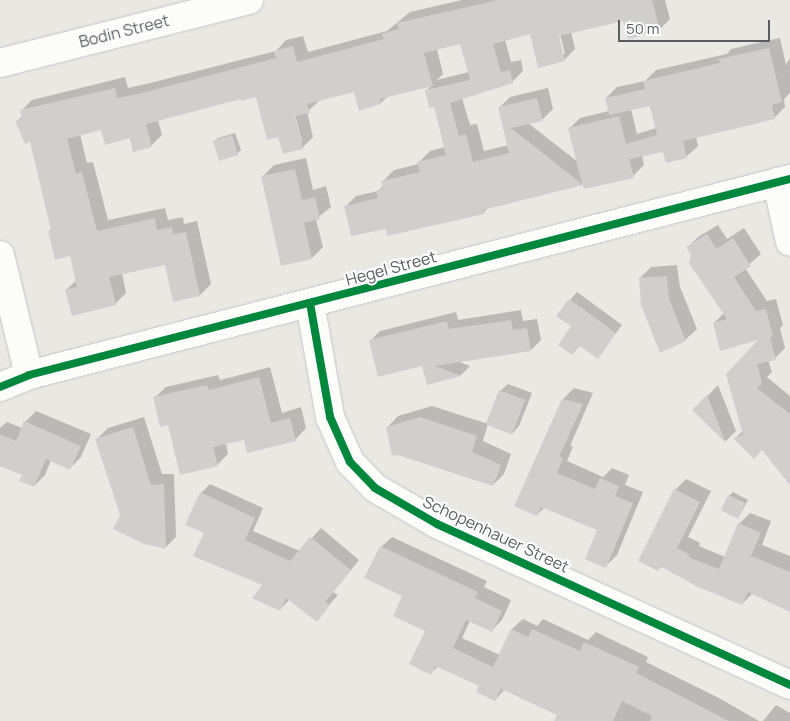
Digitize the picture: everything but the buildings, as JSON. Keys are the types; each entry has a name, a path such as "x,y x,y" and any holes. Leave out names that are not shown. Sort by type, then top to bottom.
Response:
{"street":[{"name":"Bodin Street","path":"0,63 249,0"},
{"path":"784,180 790,242"},
{"name":"Hegel Street","path":"0,387 29,375 784,180"},
{"path":"0,256 29,375"},
{"name":"Schopenhauer Street","path":"310,303 330,417 350,462 374,488 437,524 790,685"}],"cycle path":[{"path":"0,387 29,375 790,179"},
{"path":"310,303 330,417 350,462 375,488 437,524 790,685"}]}
